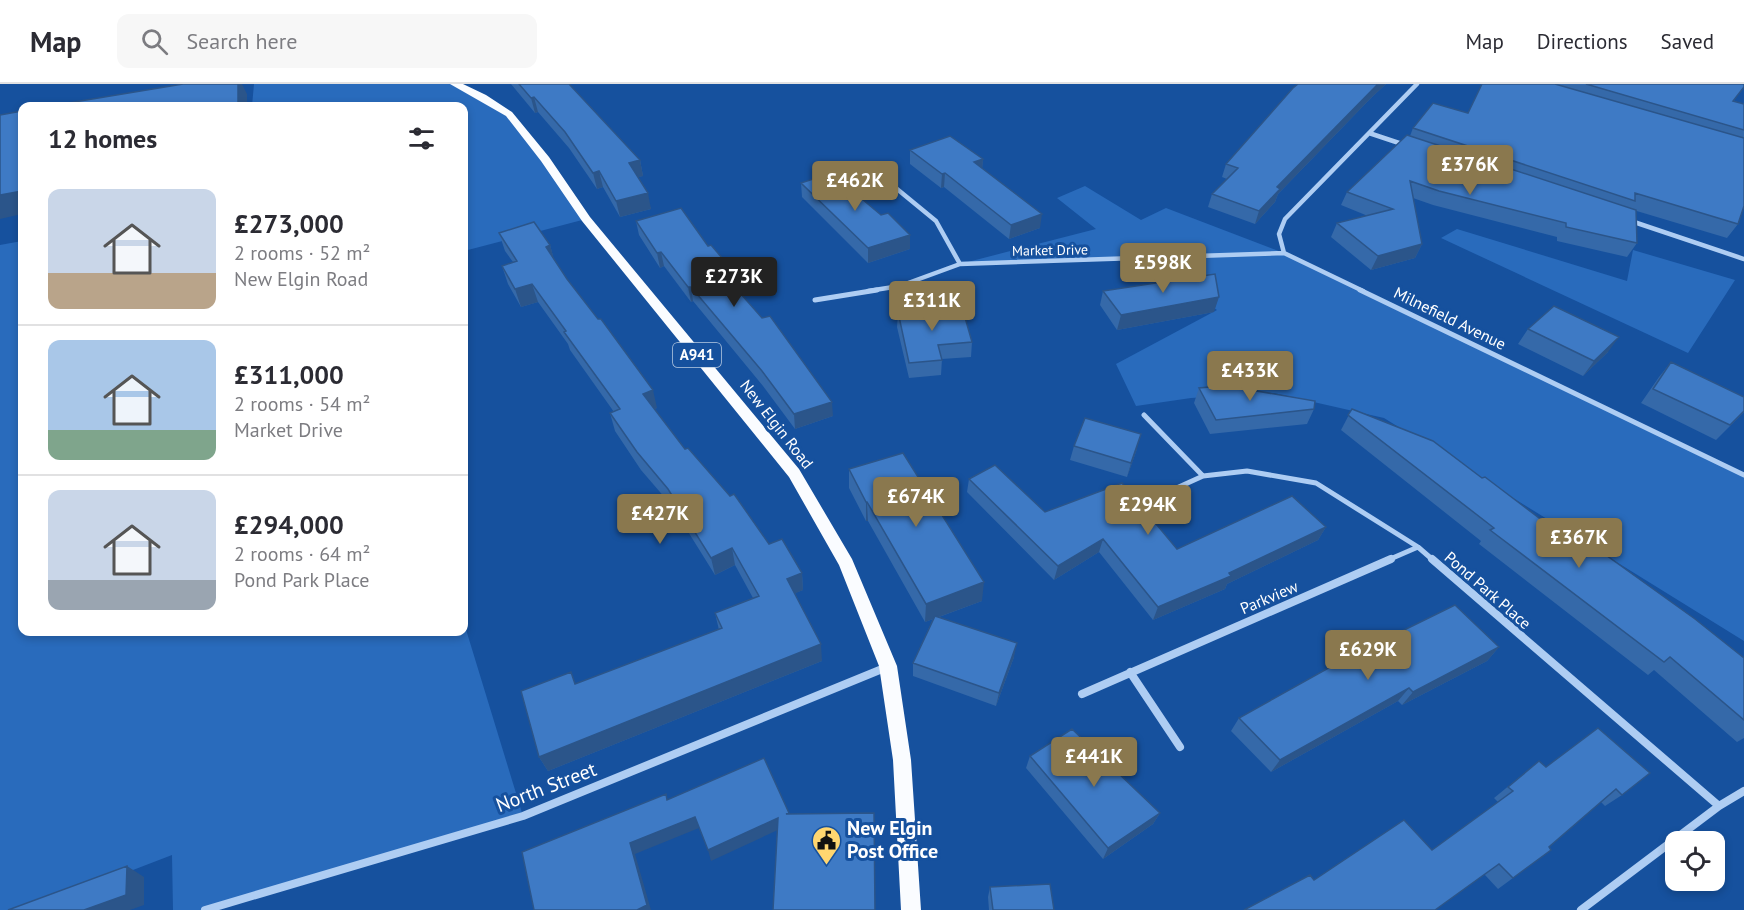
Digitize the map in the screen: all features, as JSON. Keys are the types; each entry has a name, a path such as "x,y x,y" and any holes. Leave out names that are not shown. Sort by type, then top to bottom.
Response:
{"main road":[{"name":"New Elgin Road","path":"455,84 483,97 509,114 545,159 586,219 794,473 846,564 888,666 902,760 911,909"}],"street":[{"path":"1284,253 1279,234 1286,219 1417,84"},
{"path":"1369,133 1414,148"},
{"path":"869,166 936,221 960,264"},
{"path":"1619,217 1744,259"},
{"name":"Market Drive","path":"815,300 900,286 960,264 1144,260 1284,253"},
{"name":"Milnefield Avenue","path":"1284,253 1744,475"},
{"path":"1144,415 1203,476"},
{"name":"Pond Park Place","path":"1159,496 1203,476 1246,471 1316,483 1418,547 1719,806"},
{"name":"Parkview","path":"1082,694 1418,547"},
{"name":"North Street","path":"205,910 523,816 888,666"},
{"path":"1130,672 1180,747"},
{"path":"1581,910 1719,806 1744,791"}],"shaded area":[{"path":"254,84 453,84 509,114 586,219 468,250 468,102 252,102"},
{"path":"1085,186 1141,220 1166,208 1284,253 1744,475 1744,641 1384,418 1274,393 1191,398 1136,406 1116,364 1217,310 1144,260 960,264 1096,229 1057,198"},
{"path":"1457,229 1627,281 1633,250 1735,280 1688,353 1441,238"},
{"path":"18,242 18,636 468,636 523,816 205,910 173,910 172,855 29,910 0,910 0,245"}],"building":[{"path":"183,84 238,84 238,102 74,102"},
{"path":"519,84 569,84 640,160 629,163 648,193 616,201 599,171 593,173 565,132 534,97 531,98"},
{"path":"1298,84 1378,84 1277,187 1280,189 1259,211 1212,194 1238,168 1226,164"},
{"path":"1482,84 1555,84 1744,138 1744,206 1738,224 1635,193 1635,201 1413,128 1433,103 1468,113"},
{"path":"1586,84 1744,84 1733,101 1744,104 1744,130"},
{"path":"18,112 18,192 0,195 0,115"},
{"path":"1407,135 1636,210 1637,243 1566,227 1566,223 1439,191 1410,181 1422,244 1378,256 1337,223 1393,209 1347,192"},
{"path":"950,136 983,159 974,162 1042,214 1011,225 945,173 942,174 910,150"},
{"path":"831,173 881,215 888,213 910,235 868,248 801,183"},
{"path":"681,208 708,246 711,245 734,272 724,275 762,318 770,316 832,402 794,414 762,371 691,287 688,287 661,252 657,253 636,221"},
{"path":"534,222 550,245 546,247 567,279 598,319 601,319 653,390 643,394 685,449 688,448 730,496 734,494 769,544 782,539 802,573 787,579 821,644 539,757 521,691 571,672 575,684 722,628 715,613 759,596 732,548 711,558 668,489 637,452 610,413 620,409 532,284 515,289 502,266 517,261 499,233"},
{"path":"1215,274 1219,297 1121,315 1103,291"},
{"path":"1554,306 1619,337 1594,361 1528,329"},
{"path":"962,307 972,342 938,345 942,360 909,363 898,312"},
{"path":"1671,362 1744,397 1744,411 1730,425 1653,389"},
{"path":"1242,384 1245,389 1315,401 1314,409 1216,420 1199,388"},
{"path":"1352,409 1433,441 1580,549 1589,543 1695,619 1744,658 1744,720 1670,657 1664,662 1490,530 1494,528 1348,415"},
{"path":"1085,418 1141,434 1131,463 1074,446"},
{"path":"903,453 984,582 926,604 849,469"},
{"path":"995,465 1045,512 1122,483 1177,549 1292,496 1326,527 1229,573 1231,576 1158,607 1103,539 1058,566 969,479"},
{"path":"1455,605 1499,647 1413,692 1409,688 1280,760 1239,718 1341,661"},
{"path":"935,616 1017,643 999,693 913,663"},
{"path":"1598,728 1650,773 1622,795 1616,789 1549,847 1551,850 1513,878 1499,864 1435,910 1244,910 1310,875 1314,880 1404,820 1432,850 1513,791 1508,787 1539,761 1546,767"},
{"path":"1072,729 1160,813 1108,848 1030,756"},
{"path":"764,758 789,813 786,814 874,813 875,910 773,910 778,818 708,850 695,817 630,843 647,905 637,910 534,910 522,852 666,794 667,800"},
{"path":"127,866 126,895 84,910 8,910"},
{"path":"1050,884 1054,910 993,910 990,887"}],"place":[{"name":"New Elgin Post Office","path":"826,866"}]}
